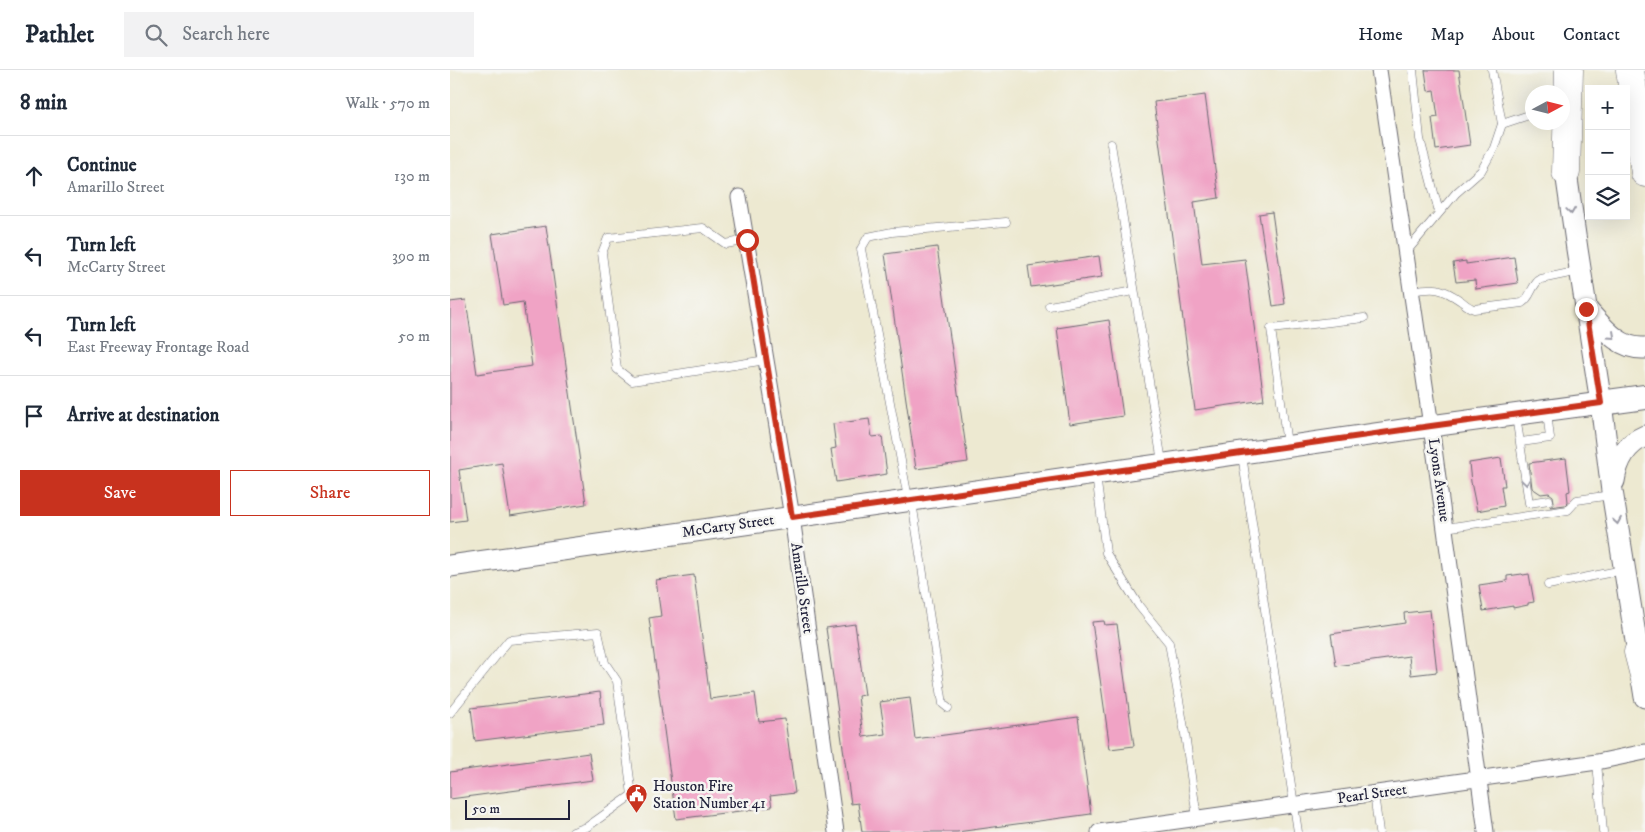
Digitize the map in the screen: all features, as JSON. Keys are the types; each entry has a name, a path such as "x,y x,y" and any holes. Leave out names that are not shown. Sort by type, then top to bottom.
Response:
{"highway":[{"path":"1566,172 1570,70"},
{"path":"1630,70 1645,173"},
{"path":"1638,652 1645,679"}],"main road":[{"path":"1566,172 1601,403 1612,493 1645,697"},
{"path":"1586,309 1619,342 1645,348"},
{"path":"1601,403 1645,397"},
{"name":"McCarty Street","path":"450,566 1601,403"},
{"path":"1612,493 1616,469 1622,455 1638,439 1645,436"}],"street":[{"name":"Lyons Avenue","path":"1379,70 1431,426 1486,832"},
{"path":"1555,70 1557,85"},
{"path":"1560,130 1566,172"},
{"name":"Amarillo Street","path":"739,197 792,517 836,832"},
{"name":"Pearl Street","path":"1099,832 1597,762 1645,752"}],"lane":[{"path":"1413,70 1420,139 1439,212"},
{"path":"1406,252 1456,193 1480,171 1494,148 1502,124 1492,70"},
{"path":"1502,124 1525,116"},
{"path":"1111,144 1162,464"},
{"path":"948,708 943,704 910,500 861,249 868,237 892,232 1006,222"},
{"path":"747,240 726,244 703,228 608,238 602,253 617,369 632,381 766,360"},
{"path":"1411,291 1438,288 1445,290 1474,309 1522,303 1528,298 1537,281 1580,271"},
{"path":"1049,306 1134,291"},
{"path":"1287,446 1271,329 1364,318"},
{"path":"1521,442 1550,438 1546,410"},
{"path":"1516,414 1531,516"},
{"path":"1242,453 1298,832"},
{"path":"1096,474 1106,553 1139,606 1169,643 1197,818"},
{"path":"1568,498 1577,500 1612,493"},
{"path":"1529,503 1548,500"},
{"path":"1445,528 1568,510 1577,500"},
{"path":"1548,584 1625,570"},
{"path":"450,713 509,640 598,632 605,662 617,681 632,795 587,826 574,832"},
{"path":"1597,762 1604,832"},
{"path":"1374,793 1379,832"}],"building":[{"path":"1425,70 1459,70 1470,145 1436,150 1432,118 1438,117 1434,90 1428,91"},
{"path":"1205,95 1219,198 1194,202 1202,264 1245,259 1264,400 1195,410 1154,102"},
{"path":"1272,212 1285,304 1273,306 1259,214"},
{"path":"546,226 586,504 510,516 502,463 459,470 466,520 450,522 450,302 466,300 477,374 532,366 523,302 503,305 492,234"},
{"path":"937,247 968,462 916,469 885,254"},
{"path":"1099,256 1102,277 1031,287 1028,266"},
{"path":"1514,257 1518,283 1476,289 1475,280 1456,282 1453,263 1466,261 1466,264"},
{"path":"1109,320 1123,416 1070,424 1057,328"},
{"path":"869,419 872,437 882,436 887,474 836,482 831,449 836,448 833,424"},
{"path":"1501,458 1505,486 1501,486 1504,506 1477,511 1469,463"},
{"path":"1566,458 1570,491 1567,492 1568,502 1565,505 1550,507 1554,502 1553,496 1549,493 1541,494 1532,488 1529,463"},
{"path":"1529,574 1534,602 1513,608 1513,606 1483,611 1479,585 1507,581 1507,576"},
{"path":"694,575 710,699 755,693 759,722 785,719 795,793 770,796 772,807 676,819 649,618 661,616 656,580"},
{"path":"1430,610 1437,672 1411,675 1409,656 1336,666 1331,634 1405,623 1404,613"},
{"path":"1104,621 1105,625 1117,624 1134,746 1110,749 1092,622"},
{"path":"855,624 865,695 858,696 863,737 885,734 880,702 910,698 915,739 1078,717 1091,814 957,832 862,832 858,803 851,804 826,628"},
{"path":"600,692 604,725 475,741 471,708"},
{"path":"589,753 593,780 450,799 450,772"}],"place":[{"name":"Houston Fire Station Number 41","path":"637,814"}],"route":[{"path":"747,240 792,517 1601,403 1586,309"}]}
